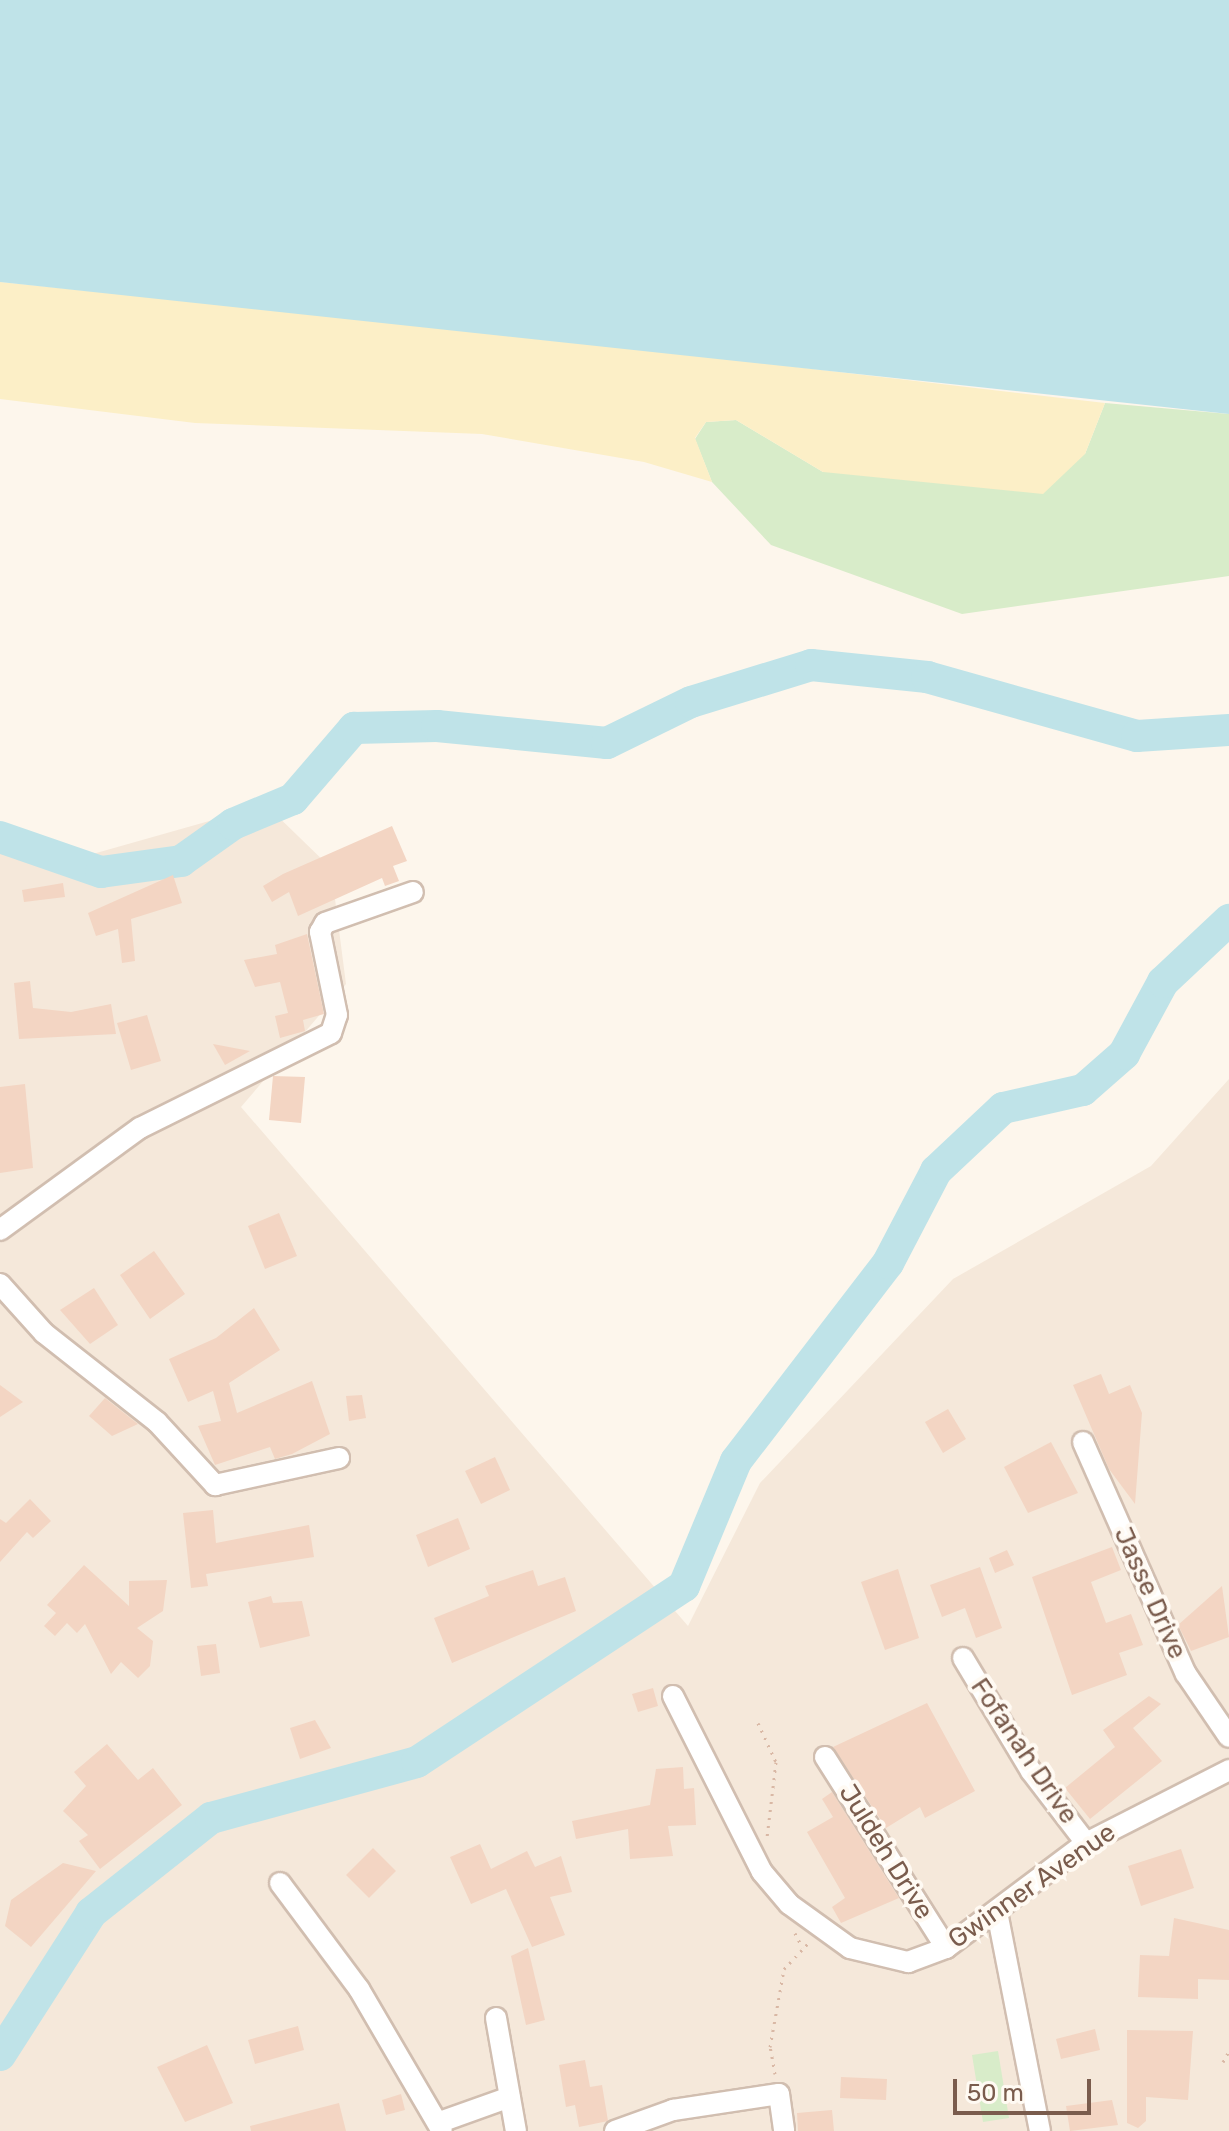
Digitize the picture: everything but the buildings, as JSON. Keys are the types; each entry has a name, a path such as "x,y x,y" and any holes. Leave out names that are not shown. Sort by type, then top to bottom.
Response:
{"street":[{"path":"0,1230 140,1128 331,1033 337,1015 320,932 325,923 413,892"},
{"path":"0,1284 44,1333 157,1422 215,1485 339,1458"},
{"name":"Jasse Drive","path":"1083,1442 1186,1674 1229,1737"},
{"name":"Fofanah Drive","path":"963,1658 1031,1771 1086,1843"},
{"path":"673,1696 762,1872 822,1932"},
{"name":"Juldeh Drive","path":"825,1757 946,1948"},
{"name":"Gwinner Avenue","path":"822,1932 872,1957 922,1960 946,1948 997,1912 1086,1843 1229,1770"},
{"path":"280,1883 359,1989 441,2126 510,2097"},
{"path":"997,1912 1040,2131"},
{"path":"496,2018 516,2131"},
{"path":"615,2131 687,2106 779,2094 784,2131"}],"path":[{"path":"758,1723 776,1762 766,1840"},
{"path":"789,1922 802,1947"},
{"path":"779,2094 770,2047 784,1969 802,1947 822,1932"},
{"path":"1223,2062 1229,2051"}],"shaded area":[{"path":"266,805 331,868 346,984 241,1107 688,1626 760,1483 953,1279 1151,1166 1229,1079 1229,2131 0,2131 0,852 61,863"}],"green space":[{"path":"1105,403 1229,414 1229,576 962,614 771,545 712,482 695,439 706,422 736,420 823,472 1085,454"},
{"path":"998,2051 1009,2118 983,2122 972,2055"}],"sand":[{"path":"0,282 469,329 1105,403 1085,454 1043,494 823,472 736,420 706,422 695,438 712,482 644,462 482,434 195,423 0,399"}],"water":[{"path":"0,0 1229,0 1229,414 0,282"}],"waterway":[{"path":"0,837 101,872 181,861 233,824 293,799 354,728 437,726 607,743 691,702 811,665 927,677 1137,736 1229,730"},
{"path":"0,2055 91,1913 211,1818 417,1762 684,1586 736,1461 888,1263 936,1171 1003,1108 1083,1090 1124,1054 1163,982 1229,920"}]}
